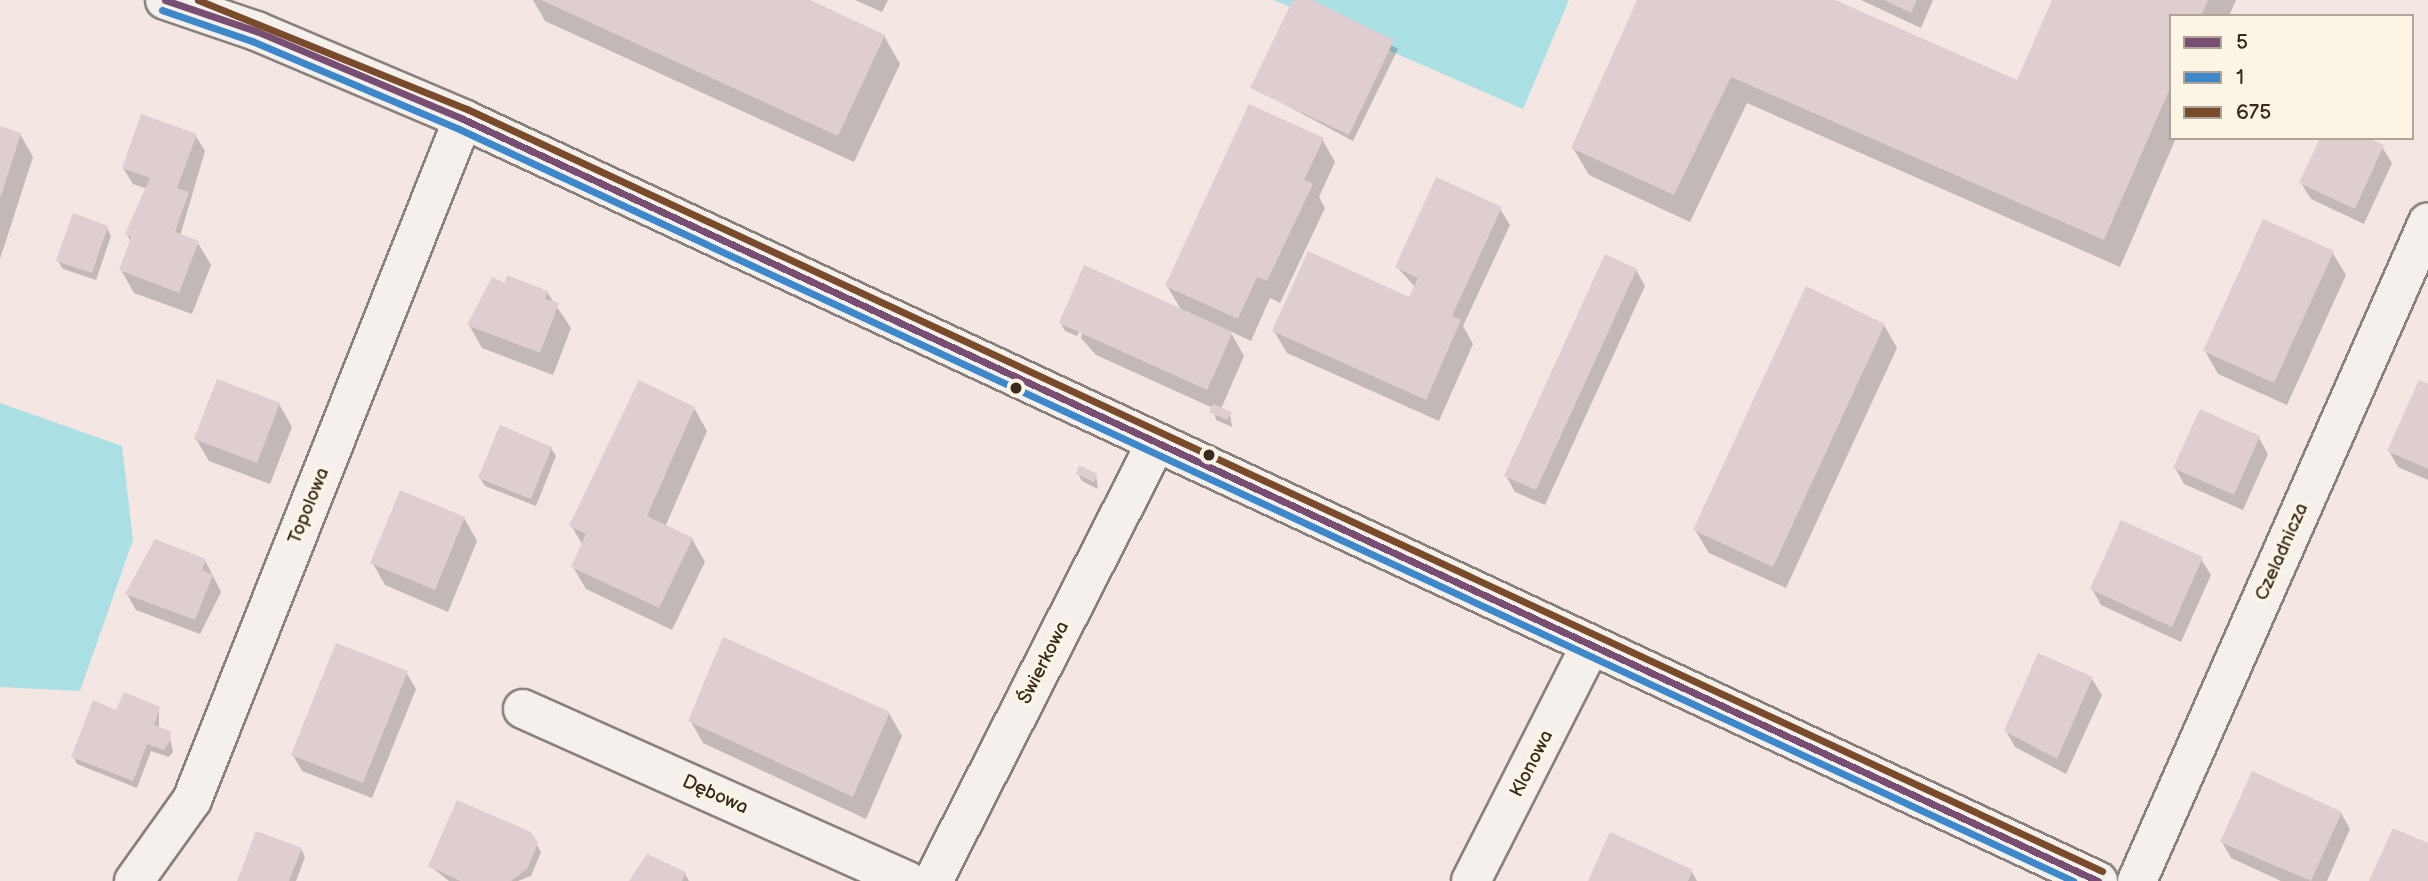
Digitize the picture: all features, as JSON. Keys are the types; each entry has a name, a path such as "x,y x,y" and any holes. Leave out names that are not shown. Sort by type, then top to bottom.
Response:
{"street":[{"path":"165,0 256,31 463,119 1155,445 2098,881"},
{"name":"Topolowa","path":"134,881 192,800 463,119"},
{"name":"Czeladnicza","path":"2137,881 2428,222"},
{"name":"Świerkowa","path":"933,881 1155,445"},
{"name":"Klonowa","path":"1471,881 1590,646"},
{"name":"Dębowa","path":"523,709 906,881"}],"water":[{"path":"1274,0 1569,0 1523,109"},
{"path":"0,403 122,446 133,540 80,691 0,687"}],"building":[{"path":"541,0 810,0 885,35 838,136"},
{"path":"1293,0 1312,0 1394,40 1349,135 1250,88"},
{"path":"1637,0 1835,0 2017,80 2052,0 2208,0 2202,14 2169,14 2169,91 2104,240 1731,77 1674,195 1571,148"},
{"path":"1884,0 1917,0 1911,13"},
{"path":"1249,104 1324,138 1304,180 1313,184 1267,281 1257,277 1238,319 1165,286"},
{"path":"141,114 197,134 177,188 189,192 175,232 199,241 179,293 119,270 131,237 125,234 150,178 122,168"},
{"path":"0,126 21,133 1,196 0,196"},
{"path":"2319,140 2373,140 2384,145 2355,209 2299,183"},
{"path":"1436,177 1502,207 1452,316 1461,320 1426,400 1272,331 1308,251 1409,297 1418,278 1395,267"},
{"path":"73,213 108,226 92,273 56,261"},
{"path":"2263,219 2334,251 2274,383 2203,351"},
{"path":"1605,254 1637,269 1536,490 1504,476"},
{"path":"1084,265 1233,332 1207,390 1059,323"},
{"path":"507,275 548,291 545,299 559,303 540,353 467,325 492,277 505,283"},
{"path":"1806,286 1885,324 1773,567 1693,530"},
{"path":"217,379 280,403 257,463 194,439"},
{"path":"639,380 695,407 647,516 693,538 659,608 571,567 586,534 569,526"},
{"path":"2419,380 2428,384 2428,469 2387,451"},
{"path":"1213,404 1232,412 1227,420 1209,412"},
{"path":"2200,409 2260,436 2234,495 2173,468"},
{"path":"500,425 552,447 531,499 478,478"},
{"path":"1079,465 1097,474 1094,482 1076,474"},
{"path":"400,490 465,517 435,590 370,563"},
{"path":"2121,520 2203,557 2172,627 2090,589"},
{"path":"155,539 206,559 202,570 213,575 195,620 125,594"},
{"path":"723,637 890,712 853,797 688,721"},
{"path":"336,643 408,671 363,783 291,755"},
{"path":"2038,653 2093,677 2057,759 2004,731"},
{"path":"124,692 160,707 154,725 170,731 171,739 164,750 147,744 133,781 71,757 93,700 116,710"},
{"path":"2252,771 2342,812 2311,881 2220,842"},
{"path":"457,800 531,832 538,843 527,869 511,881 460,881 428,866"},
{"path":"2393,828 2428,843 2428,881 2369,881"},
{"path":"256,831 302,848 289,881 237,881"},
{"path":"1610,832 1693,870 1688,881 1588,881"},
{"path":"647,854 686,872 682,881 629,881"}],"transit line":[{"name":"5","path":"165,0 256,31 463,119 2098,881"},
{"name":"675","path":"198,0 467,109 2102,871"},
{"name":"1","path":"162,10 252,41 459,129 2073,881"}]}
